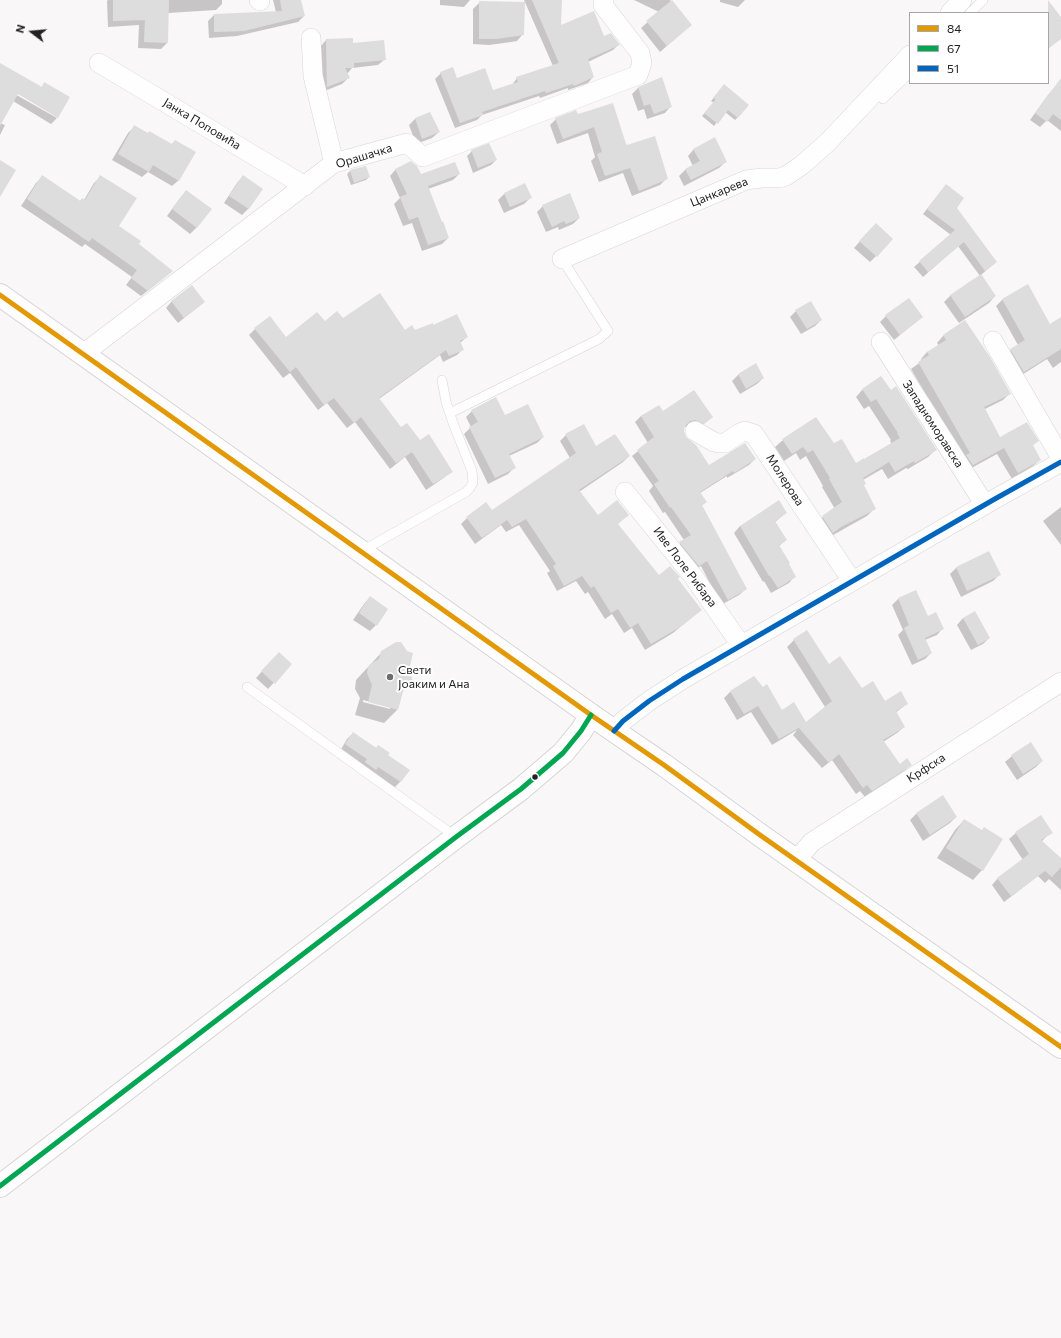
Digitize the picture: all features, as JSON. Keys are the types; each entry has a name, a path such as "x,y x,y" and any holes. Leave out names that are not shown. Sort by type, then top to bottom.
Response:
{"main road":[{"path":"0,295 360,552 664,765 1061,1047"},
{"path":"0,1186 456,837 521,789 562,753 581,731 591,715"}],"street":[{"name":"Орашачка","path":"83,354 334,163 408,143 423,157 638,75 642,63 640,53 603,5 604,0"},
{"path":"951,12 962,0"},
{"path":"311,38 313,76 334,163"},
{"name":"Цанкарева","path":"562,259 746,180 779,178 786,176 802,165 827,143 909,56"},
{"name":"Јанка Поповића","path":"99,63 305,186"},
{"path":"993,341 1061,458"},
{"name":"Западноморавска","path":"881,342 985,505"},
{"name":"Молерова","path":"695,431 714,442 719,443 725,443 740,433 750,432 754,434 852,581"},
{"path":"614,731 623,721 648,701 683,679 1061,462"},
{"name":"Иве Лоле Рибара","path":"625,492 693,576 741,645"},
{"name":"Крфска","path":"796,860 812,842 1061,682"}],"lane":[{"path":"971,12 983,0"},
{"path":"883,99 909,74"},
{"path":"450,412 600,339 608,331 562,259"},
{"path":"360,552 466,492 473,482 474,476 453,423 442,380"},
{"path":"247,687 456,837"}],"building":[{"path":"113,0 169,0 168,43 144,42 145,20 113,21"},
{"path":"280,0 301,0 305,16 244,31 214,32 214,14 282,11"},
{"path":"532,0 562,0 561,25 594,11 604,36 611,33 620,45 588,59 594,77 574,86 573,84 546,93 545,91 482,112 483,115 460,123 440,72 453,67 457,78 485,68 493,90 518,82 516,77 559,63"},
{"path":"672,0 692,25 667,46 646,21"},
{"path":"1048,0 1061,17 1061,39 1049,48 1049,12"},
{"path":"479,1 525,2 524,35 496,39 479,39"},
{"path":"353,38 353,43 384,40 386,60 354,63 354,68 345,68 350,78 327,87 326,39"},
{"path":"0,63 42,87 44,82 70,97 58,118 18,94 0,126"},
{"path":"662,77 672,107 654,114 650,104 644,106 638,87"},
{"path":"1061,78 1061,120 1053,114 1047,122 1035,113"},
{"path":"724,84 749,105 738,118 728,110 718,124 704,113 716,99 713,98"},
{"path":"613,103 627,145 655,136 668,179 639,191 630,168 605,176 597,154 602,152 594,127 563,139 555,118 576,110 578,114"},
{"path":"430,112 440,132 422,139 415,118"},
{"path":"134,125 148,133 149,131 172,144 175,140 196,152 179,181 153,165 149,172 118,154"},
{"path":"715,137 727,162 691,180 685,169 700,161 693,149"},
{"path":"489,143 497,160 478,168 471,150"},
{"path":"0,160 16,170 0,197"},
{"path":"411,161 417,166 421,174 455,162 460,174 428,186 449,238 428,245 418,217 409,220 400,197 407,194 395,169"},
{"path":"366,166 370,177 354,183 350,170"},
{"path":"42,175 80,201 82,198 85,200 100,175 137,198 119,226 141,241 139,244 173,271 148,291 131,278 137,270 92,238 89,242 27,199"},
{"path":"243,175 263,189 249,209 229,196"},
{"path":"525,183 532,198 510,207 504,193"},
{"path":"946,184 964,198 957,208 997,262 985,271 964,242 928,272 919,261 955,230 927,209"},
{"path":"186,190 212,209 197,228 172,209"},
{"path":"570,193 580,218 566,224 564,221 552,227 542,205"},
{"path":"876,223 893,239 877,257 859,241"},
{"path":"981,274 996,296 965,317 950,295"},
{"path":"1028,284 1050,324 1061,317 1061,349 1024,372 1010,349 1025,340 1002,299"},
{"path":"192,285 205,302 184,318 171,301"},
{"path":"380,293 405,330 412,325 415,330 433,323 433,325 457,314 468,337 460,341 464,350 449,356 446,350 379,398 401,427 407,423 420,440 429,434 453,472 433,484 412,452 396,463 361,417 354,423 334,398 324,405 296,367 290,372 254,328 270,316 286,337 317,312 325,321 337,311 343,318"},
{"path":"909,298 923,317 900,335 885,315"},
{"path":"811,301 822,320 807,329 795,310"},
{"path":"965,320 990,357 1011,394 984,407 1000,437 1027,422 1039,441 1033,445 1041,460 1018,473 1004,448 973,465 966,455 970,453 918,362 929,355 927,352 946,340 943,335"},
{"path":"756,363 764,378 746,389 738,374"},
{"path":"881,376 891,390 896,386 937,450 915,463 914,461 895,472 889,462 863,478 866,484 864,485 876,509 841,527 833,533 822,516 842,502 829,479 830,478 813,450 808,453 803,447 792,454 782,439 816,417 834,443 842,439 856,463 900,438 876,399 871,402 862,389"},
{"path":"694,390 713,417 704,424 695,420 690,421 685,426 684,431 686,437 696,445 709,465 745,443 756,459 734,473 733,471 700,492 707,502 702,505 747,589 728,600 707,561 699,566 679,542 691,535 654,484 659,481 637,450 654,437 641,416 659,405 663,411"},
{"path":"496,397 505,415 528,404 544,437 509,454 516,468 495,478 469,427 478,422 471,410"},
{"path":"584,424 596,446 615,434 630,456 579,490 598,515 617,500 629,515 618,524 659,575 670,566 680,577 678,579 702,610 680,627 651,644 638,623 630,628 618,609 611,613 594,586 591,588 582,576 564,586 553,566 556,564 526,519 512,527 507,520 482,538 466,517 486,502 492,510 576,453 565,434"},
{"path":"779,500 787,513 775,521 787,540 779,545 790,563 789,564 796,577 778,588 769,576 740,526"},
{"path":"989,551 1001,575 967,591 956,567"},
{"path":"916,590 928,616 936,612 944,629 925,638 932,653 918,660 904,628 909,625 898,598"},
{"path":"370,596 388,609 377,626 359,613"},
{"path":"975,611 990,638 978,645 963,618"},
{"path":"807,630 829,664 840,656 862,688 873,681 885,701 901,691 908,704 896,711 905,727 883,740 900,764 907,758 912,765 872,791 867,785 863,788 839,754 829,763 799,728 802,726 779,739 758,706 744,714 730,691 754,676 763,687 767,684 782,710 794,702 806,722 832,701 793,639"},
{"name":"Свети Јоаким и Ана","path":"396,642 401,642 407,651 413,653 409,671 412,681 404,688 398,710 368,702 372,685 367,673 370,664 379,659 381,651"},
{"path":"279,652 292,664 275,684 261,671"},
{"path":"353,732 376,748 378,745 390,753 388,755 410,770 401,782 378,767 376,770 365,762 367,759 345,744"},
{"path":"1031,742 1043,761 1023,774 1011,755"},
{"path":"943,795 957,817 930,835 916,813"},
{"path":"1041,815 1053,833 1041,840 1061,858 1061,867 1052,877 1045,871 1011,896 997,878 1029,854 1015,832"},
{"path":"964,819 982,830 984,827 1003,839 983,871 946,848"}],"transit line":[{"name":"84","path":"0,295 1061,1047"},
{"name":"51","path":"614,731 623,721 649,701 683,679 1061,462"},
{"name":"67","path":"0,1186 456,837 521,789 563,753 581,731 591,715"}],"place":[{"name":"Свети Јоаким и Ана","path":"390,677"}]}
